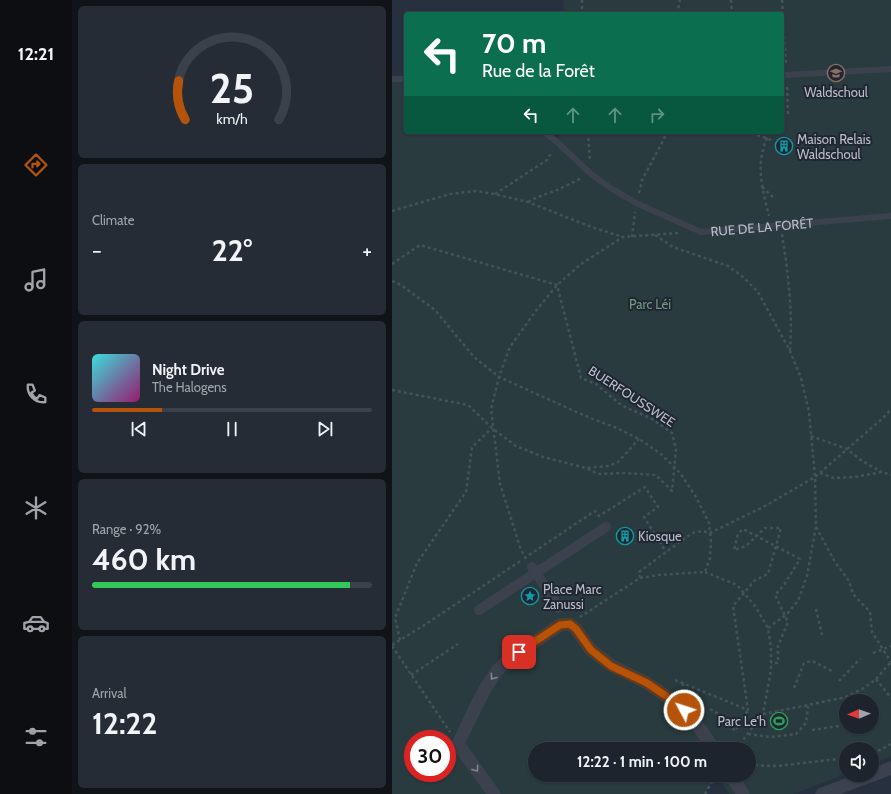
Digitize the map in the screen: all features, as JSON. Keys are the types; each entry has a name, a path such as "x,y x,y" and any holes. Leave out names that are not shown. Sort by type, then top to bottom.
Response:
{"street":[{"path":"479,610 532,568 606,527"},
{"path":"532,568 559,608"},
{"path":"494,794 458,744 480,698 496,672 510,658 560,625 570,624 576,629 591,650 611,666 647,683 684,710 709,742"},
{"path":"822,794 891,768"},
{"path":"735,782 743,794"}],"lane":[{"path":"786,72 891,69"},
{"path":"392,79 404,79"},
{"name":"RUE DE LA FORÊT","path":"547,134 591,174 609,187 636,203 701,232 891,216"}],"path":[{"path":"582,0 583,12"},
{"path":"677,12 680,0"},
{"path":"731,0 732,12"},
{"path":"782,0 783,12"},
{"path":"784,36 788,114 784,114"},
{"path":"528,202 591,174 588,134"},
{"path":"632,237 636,203 642,180 665,134"},
{"path":"768,134 762,152 761,170 762,187 771,227"},
{"path":"758,135 772,141"},
{"path":"494,194 547,160 557,142"},
{"path":"762,187 775,199"},
{"path":"392,211 450,194 476,191 528,202 623,238 701,232"},
{"path":"781,226 792,330 790,351"},
{"path":"655,235 673,247 728,266 743,277 758,292 790,351 801,378 809,412 815,477 816,526 807,576 798,601 787,614 768,628"},
{"path":"532,568 521,550 500,484 492,428 491,409 499,377 510,347 535,312 558,285 581,264 623,238"},
{"path":"392,264 420,245 558,285"},
{"path":"392,281 401,285 435,310 474,357 499,377 590,418 617,428 639,439 661,454 680,473 696,497 709,523 711,542 710,558 705,572"},
{"name":"BUERFOUSSWEE","path":"558,285 581,378 596,384 621,404 652,419 672,433 676,449 673,467 672,491 656,476 624,472 598,474 586,468"},
{"path":"392,390 468,405 492,428 516,446 543,457 586,468 609,466 618,462 639,439"},
{"path":"640,578 639,572 692,533 702,531 710,533 765,506 815,477 883,418 891,409"},
{"path":"400,640 395,618 418,563 466,492 472,447 492,428"},
{"path":"811,436 847,449 862,462 891,475"},
{"path":"820,473 834,478 855,477 882,472"},
{"path":"763,714 846,696 864,688 876,679 891,662 872,632 870,612 853,594 849,581 834,562 816,526"},
{"path":"710,709 722,716 735,731 748,710 733,606 756,580 768,574 776,548 778,541 781,528 764,528 760,532 756,537 746,546 734,550 738,534 743,529 750,533 757,537 772,544 779,548 786,552 800,559 784,585 775,595 788,622 778,646 778,663 771,663"},
{"path":"570,624 640,578 658,575 705,572 737,586 755,606 768,628 771,648 771,670 763,714 741,742"},
{"path":"816,608 822,635"},
{"path":"411,675 458,644"},
{"path":"392,646 458,744"},
{"path":"873,653 891,646"},
{"path":"839,681 860,659"},
{"path":"794,688 804,663 812,661 832,671"},
{"path":"876,679 891,698"},
{"path":"675,680 748,710"},
{"path":"747,734 771,737 796,734 806,723 808,705"},
{"path":"812,730 839,726"},
{"path":"879,750 891,744"},
{"path":"756,765 777,766 839,759"},
{"path":"705,794 712,782"}],"green space":[{"name":"Parc Léi","path":"563,0 891,0 891,756 879,761 879,742 839,742 839,777 793,794 729,794 721,782 756,782 756,742 528,742 528,782 712,782 705,794 392,794 392,79 404,79 404,134 547,134 558,141 559,134 784,134 784,12 564,12"}],"place":[{"name":"Waldschoul","path":"836,73"},
{"name":"Maison Relais Waldschoul","path":"784,146"},
{"name":"Kiosque","path":"625,536"},
{"name":"Place Marc Zanussi","path":"530,596"},
{"name":"Parc Le'h","path":"779,721"}],"route":[{"path":"519,652 560,625 570,624 576,629 591,650 611,666 647,683 684,710"}]}
